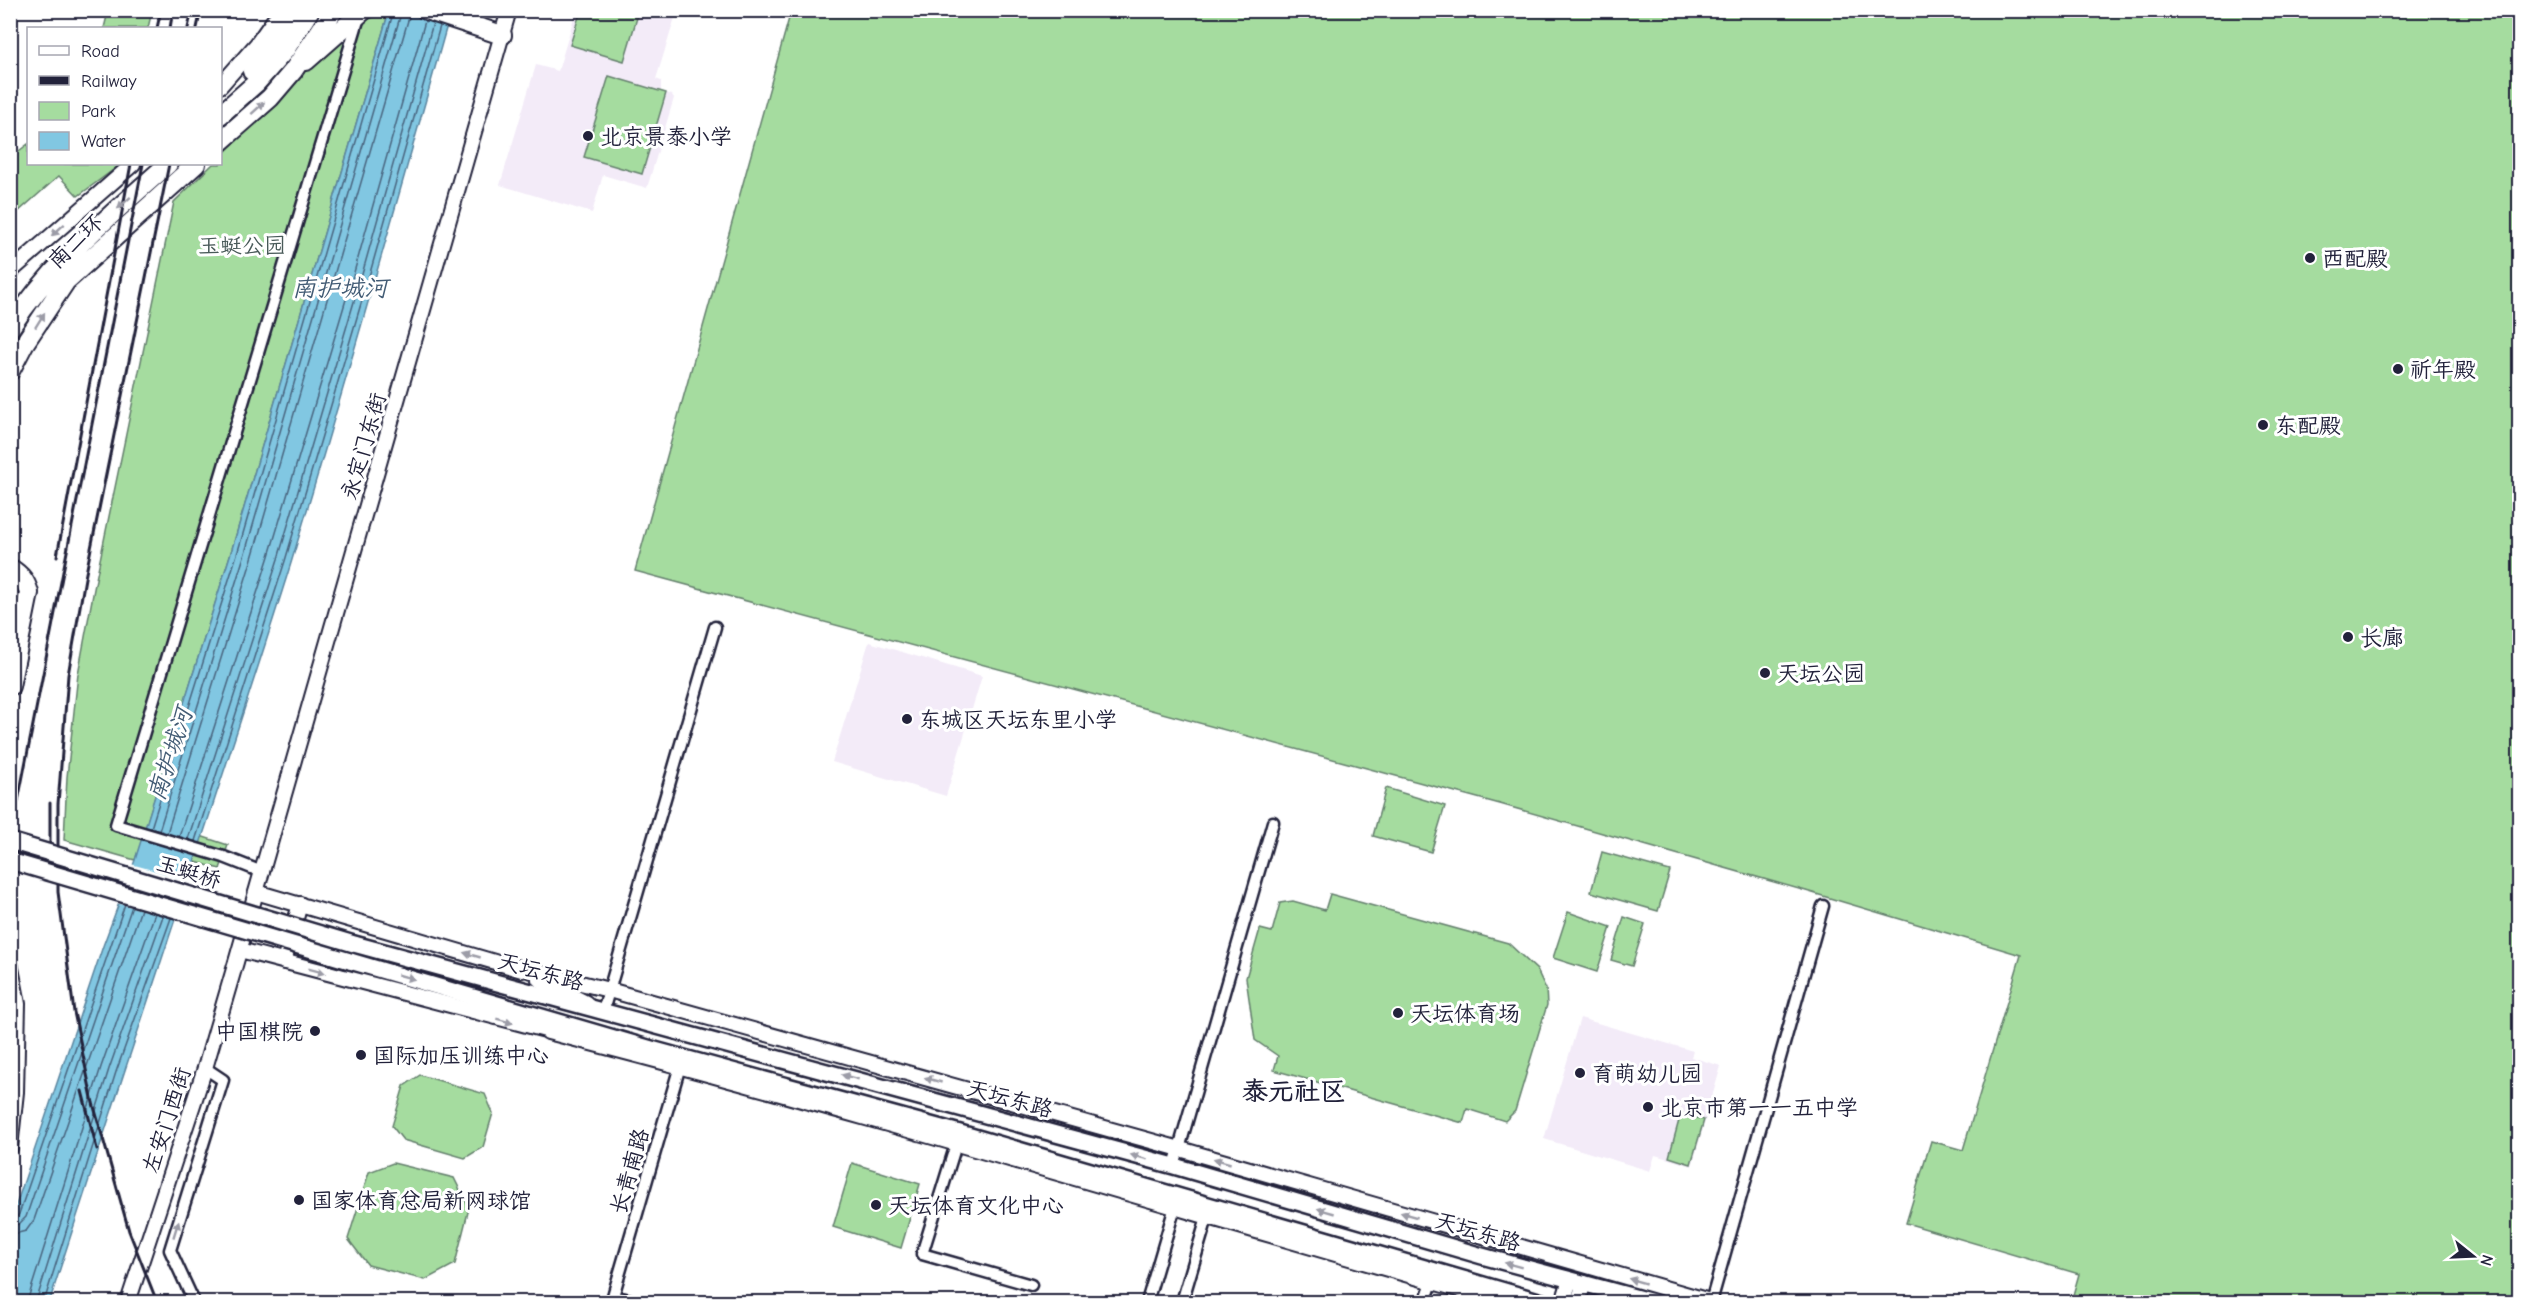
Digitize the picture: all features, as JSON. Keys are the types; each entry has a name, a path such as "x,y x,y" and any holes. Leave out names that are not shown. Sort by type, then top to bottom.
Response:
{"highway":[{"path":"222,112 276,39 293,10"},
{"path":"222,113 256,83 285,50 310,10"},
{"path":"222,140 270,98 293,71 334,10"},
{"path":"426,10 506,23"},
{"path":"293,71 362,12"},
{"name":"南二环","path":"10,328 52,271 167,165"},
{"name":"南二环","path":"10,370 24,344 66,281 195,165"},
{"path":"10,568 26,582 29,593 10,686"}],"main road":[{"name":"玉蜓桥","path":"10,841 354,944"},
{"name":"玉蜓桥","path":"10,861 350,961"},
{"name":"天坛东路","path":"354,944 1174,1166 1482,1257 1653,1302"},
{"name":"天坛东路","path":"350,961 614,1037 682,1062 958,1138 1434,1277 1542,1302"}],"street":[{"path":"222,85 257,44 281,10"},
{"path":"262,872 224,857 116,825 362,12"},
{"name":"永定门东街","path":"248,922 506,23"},
{"path":"10,272 132,165"},
{"path":"516,967 603,1011 715,627"},
{"path":"1174,1166 1273,822"},
{"path":"10,850 248,922"},
{"path":"256,892 516,967 609,990 1180,1149 1711,1302 1823,906"},
{"path":"284,962 300,904"},
{"name":"左安门西街","path":"128,1302 205,1068 248,922"},
{"path":"240,950 548,1032 682,1062"},
{"path":"10,963 18,1004 16,1092 10,1148"},
{"path":"548,1032 614,1037"},
{"name":"长青南路","path":"617,1299 682,1062"},
{"path":"194,1302 170,1250 223,1080 205,1068"},
{"path":"958,1138 922,1254 1031,1285"},
{"path":"1147,1302 1176,1202"},
{"path":"1182,1302 1208,1212"},
{"path":"1425,1302 1434,1277 1503,1302"},
{"path":"1563,1302 1577,1281"},
{"path":"1577,1281 1578,1302"},
{"path":"617,1299 638,1302"}],"shaded area":[{"name":"北京景泰小学","path":"576,11 677,11 656,79 661,81 661,91 674,98 647,188 603,175 592,213 500,185 536,65 558,71"},
{"name":"东城区天坛东里小学","path":"869,642 982,676 946,796 832,762"},
{"name":"北京市第一一五中学","path":"1580,1018 1693,1051 1691,1057 1721,1066 1692,1166 1655,1155 1650,1171 1544,1139"}],"green space":[{"path":"581,10 639,11 624,61 570,45"},
{"path":"80,11 152,11 148,27 104,27 107,16"},
{"name":"玉蜓公园","path":"389,11 232,549 148,819 228,845 220,869 140,846 135,860 64,840 67,777 78,674 174,202 212,165 222,165 222,155 349,27"},
{"name":"天坛公园","path":"791,11 2519,11 2519,1302 2071,1302 2079,1274 1906,1223 1931,1141 1963,1150 2021,955 1500,804 635,571"},
{"path":"609,76 666,93 642,174 584,157"},
{"path":"27,145 27,165 120,165 78,196 59,176 11,218 11,157"},
{"path":"1386,788 1445,806 1431,852 1373,836"},
{"path":"1602,852 1670,871 1658,911 1591,892"},
{"name":"天坛体育场","path":"1330,894 1508,943 1537,970 1546,989 1547,1005 1515,1111 1505,1121 1467,1109 1463,1123 1274,1070 1278,1056 1255,1040 1246,978 1260,929 1272,932 1280,903 1293,901 1325,910"},
{"path":"1568,912 1611,927 1597,972 1553,958"},
{"path":"1624,917 1645,924 1632,966 1611,960"},
{"path":"420,1075 485,1094 493,1113 483,1147 465,1158 403,1140 392,1126 404,1086"},
{"path":"1681,1113 1704,1120 1691,1164 1669,1157"},
{"path":"393,1163 454,1178 469,1208 455,1264 425,1280 368,1265 348,1239 369,1172"},
{"name":"天坛体育文化中心","path":"852,1163 920,1184 901,1248 833,1227"}],"water":[{"name":"南护城河","path":"389,11 451,11 353,356 262,655 51,1297 49,1302 11,1302 11,1220 103,946 135,860 232,549"}],"pier":[{"path":"131,864 192,881 179,920 116,903"}],"railway":[{"path":"157,27 161,10"},
{"path":"170,27 173,10"},
{"path":"188,27 192,10"},
{"path":"197,27 201,10"},
{"path":"57,556 131,165"},
{"path":"10,842 143,165"},
{"path":"157,1302 129,1231 93,1103 74,1012 58,892 58,804 68,675 85,578 169,165"},
{"path":"50,803 50,869"},
{"path":"82,1091 97,1149"}],"place":[{"name":"北京景泰小学","path":"588,136"},
{"name":"西配殿","path":"2310,258"},
{"name":"祈年殿","path":"2398,369"},
{"name":"东配殿","path":"2263,425"},
{"name":"长廊","path":"2348,637"},
{"name":"天坛公园","path":"1765,673"},
{"name":"东城区天坛东里小学","path":"907,719"},
{"name":"天坛体育场","path":"1398,1013"},
{"name":"中国棋院","path":"315,1031"},
{"name":"国际加压训练中心","path":"361,1055"},
{"name":"育萌幼儿园","path":"1580,1073"},
{"name":"北京市第一一五中学","path":"1648,1107"},
{"name":"国家体育总局新网球馆","path":"299,1200"},
{"name":"天坛体育文化中心","path":"876,1205"}],"district":[{"name":"泰元社区","path":"1294,1091"}]}
